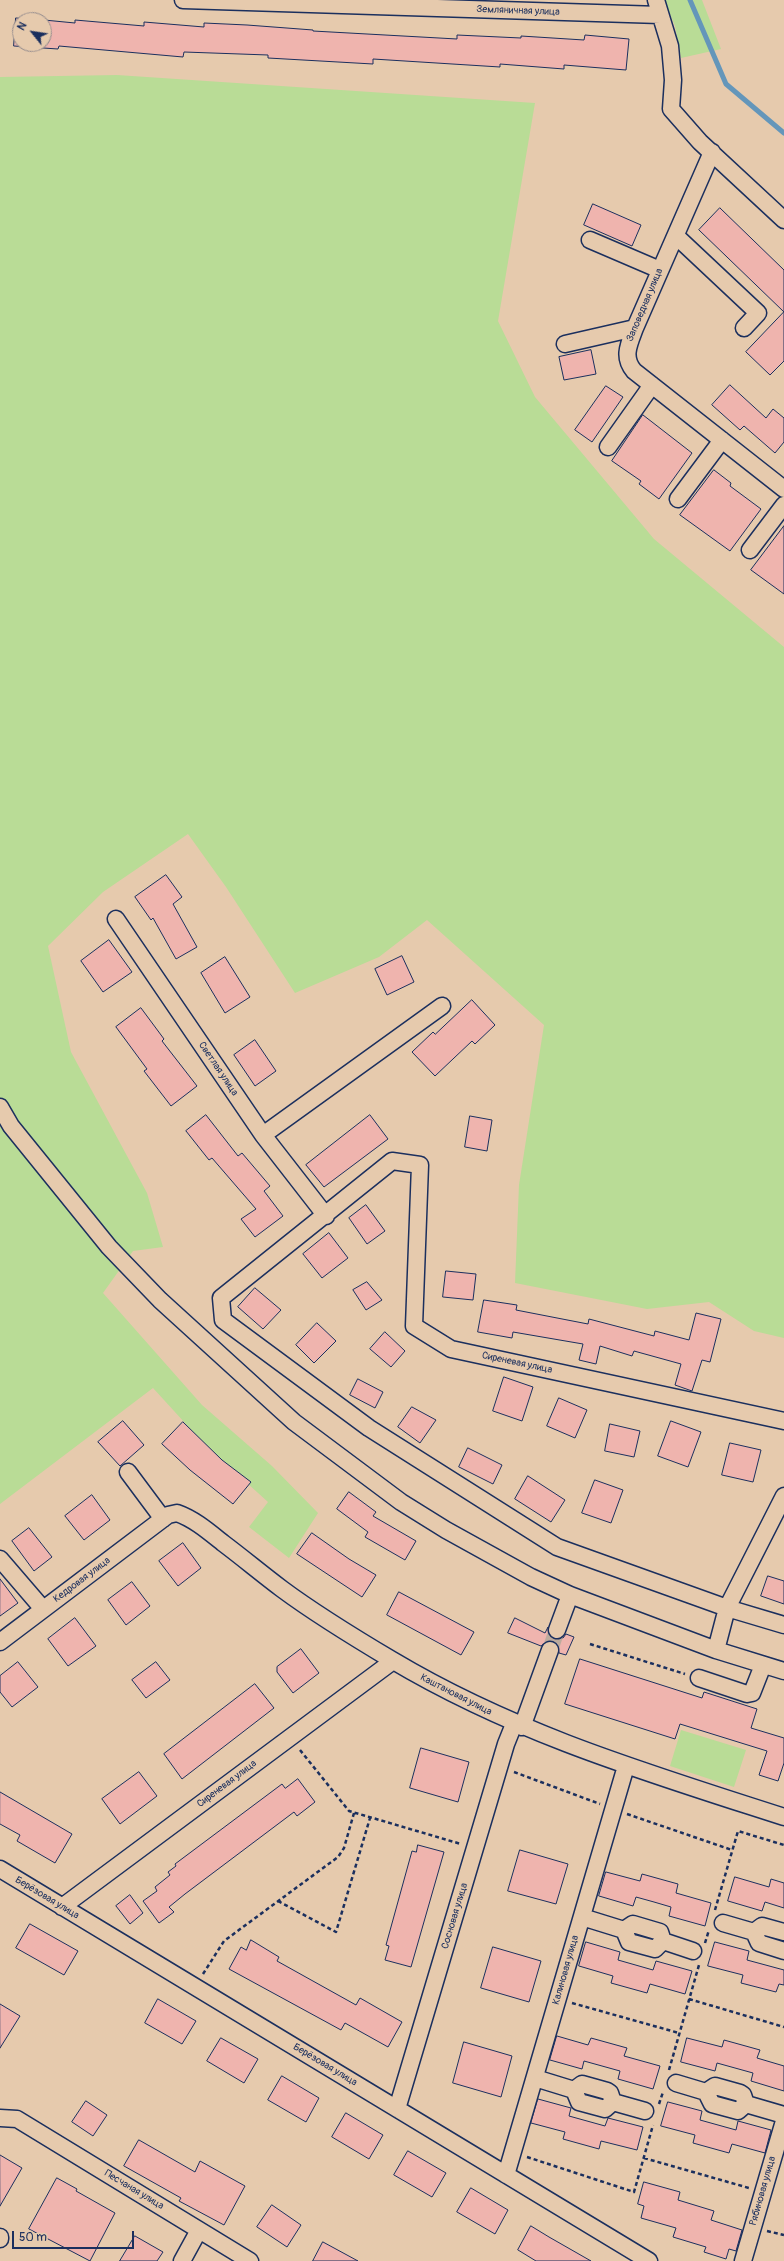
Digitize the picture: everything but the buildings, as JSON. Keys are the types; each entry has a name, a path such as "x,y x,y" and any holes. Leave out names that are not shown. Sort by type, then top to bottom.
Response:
{"street":[{"name":"Земляничная улица","path":"183,0 658,8"},
{"path":"658,8 670,46 673,80 671,108 712,152 784,220"},
{"name":"Заповедная улица","path":"712,152 635,328 626,357 629,365 634,371 784,489"},
{"path":"676,236 758,314 744,328"},
{"path":"590,240 660,270"},
{"path":"566,344 635,328"},
{"path":"608,448 652,385"},
{"path":"678,499 722,440"},
{"path":"750,550 784,505"},
{"name":"Светлая улица","path":"116,918 263,1135 326,1216"},
{"path":"263,1135 442,1006"},
{"path":"0,1108 11,1126 108,1247 160,1300 294,1422 407,1506 446,1530 524,1573 570,1594 716,1650 784,1671"},
{"name":"Сиреневая улица","path":"326,1216 392,1161 420,1164 414,1326 452,1349 784,1421"},
{"path":"326,1216 221,1298 223,1320 369,1428 557,1547 727,1608 784,1625"},
{"path":"128,1472 163,1519"},
{"path":"716,1650 727,1608 784,1496"},
{"name":"Каштановая улица","path":"163,1519 177,1513 186,1516 284,1590 393,1661 476,1707 518,1725 626,1766 784,1817"},
{"name":"Кедровая улица","path":"0,1642 163,1519"},
{"path":"0,1559 43,1609"},
{"path":"557,1630 570,1594"},
{"name":"Сосновая улица","path":"397,2109 506,1744 518,1725 550,1650"},
{"name":"Сиреневая улица","path":"62,1907 393,1661"},
{"path":"699,1678 747,1694 752,1693 763,1665"},
{"name":"Калиновая улица","path":"506,2175 626,1766"},
{"name":"Берёзовая улица","path":"0,1869 649,2261"},
{"path":"582,1917 624,1930 629,1942 655,1949 663,1941 699,1952"},
{"path":"716,1920 754,1932"},
{"path":"754,1932 762,1926 784,1932"},
{"path":"754,1932 757,1942 784,1951"},
{"path":"535,2078 574,2090 579,2102 605,2109 613,2102 652,2113"},
{"path":"669,2081 706,2092 712,2104 738,2111 746,2104 784,2115"},
{"name":"Песчаная улица","path":"0,2118 17,2119 250,2261"},
{"name":"Рябиновая улица","path":"743,2261 763,2192 780,2149 784,2121"},
{"path":"182,2261 199,2230"}],"path":[{"path":"590,1644 699,1678"},
{"path":"290,1737 346,1808 354,1813 475,1848"},
{"path":"196,1987 221,1944 341,1853 354,1813"},
{"path":"278,1901 336,1932 339,1930 370,1818"},
{"path":"513,2152 634,2192 644,2158 652,2113 669,2081 699,1952 716,1920 738,1831 784,1845"},
{"path":"558,1998 679,2033"},
{"path":"689,1999 784,2027"},
{"path":"644,2158 763,2192"}],"green space":[{"path":"664,0 702,0 721,49 681,58 675,26"},
{"path":"117,75 535,103 498,321 535,397 654,539 784,647 784,1338 754,1331 709,1302 647,1309 515,1283 519,1185 544,1025 427,920 379,957 295,993 226,887 188,834 103,892 48,946 71,1052 147,1193 163,1247 133,1251 103,1293 202,1405 272,1466 318,1513 289,1558 249,1527 268,1502 206,1446 153,1388 0,1504 0,77"},
{"path":"681,1730 746,1750 734,1787 670,1766"}],"waterway":[{"path":"690,0 726,84 784,133"}],"tunnel":[{"path":"550,1650 557,1630"}]}
